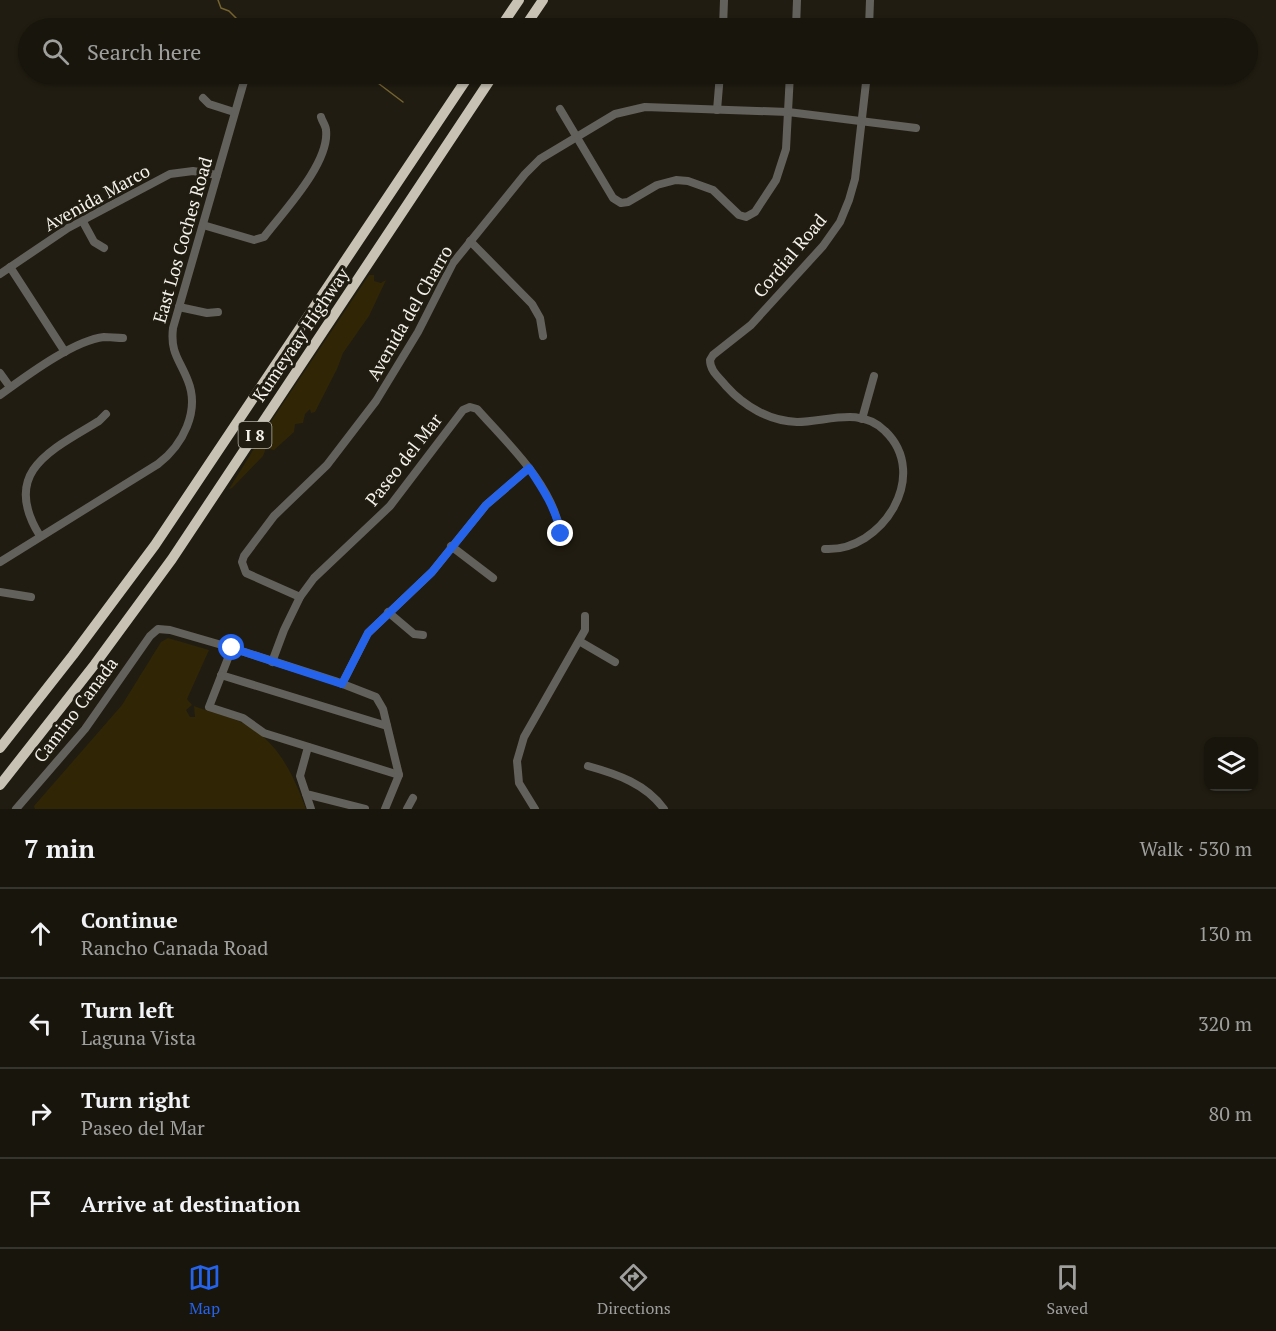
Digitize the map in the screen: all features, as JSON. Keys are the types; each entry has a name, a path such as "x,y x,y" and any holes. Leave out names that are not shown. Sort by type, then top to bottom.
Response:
{"highway":[{"path":"507,18 519,0"},
{"path":"531,18 543,0"},
{"name":"Kumeyaay Highway","path":"0,748 74,655 155,545 463,84"},
{"name":"Kumeyaay Highway","path":"0,785 95,664 172,559 487,84"}],"street":[{"path":"723,18 724,0"},
{"path":"796,18 797,0"},
{"path":"869,18 870,0"},
{"name":"East Los Coches Road","path":"0,562 158,464 178,443 190,418 192,404 189,384 173,346 173,328 243,84"},
{"path":"717,110 719,84"},
{"path":"560,109 614,198 621,202 628,202 657,184 676,180 688,181 713,190 740,215 746,217 755,212 776,180 786,149 789,84"},
{"name":"Cordial Road","path":"862,419 844,416 795,422 759,412 735,395 711,369 710,360 713,355 751,325 833,234 849,200 855,179 866,84"},
{"path":"202,98 209,104 234,112"},
{"name":"Avenida del Charro","path":"300,597 246,573 244,556 274,516 327,465 376,401 418,332 453,263 540,159 615,114 652,107 788,112 916,128"},
{"path":"203,225 254,240 264,237 313,173 322,152 326,130 321,117"},
{"name":"Avenida Marco","path":"0,274 82,220 170,174 193,171 217,175"},
{"path":"82,220 94,242 104,248"},
{"path":"470,241 532,304 540,318 543,336"},
{"path":"10,267 65,352"},
{"path":"179,307 207,313 219,312"},
{"path":"0,395 65,352 91,340 104,337 123,338"},
{"path":"0,372 10,387"},
{"path":"825,549 840,550 868,536 883,522 896,504 903,486 903,468 898,447 884,430 862,419 874,376"},
{"name":"Paseo del Mar","path":"272,662 300,597 314,578 390,506 463,410 470,407 477,409 529,468 547,494 559,521 561,534"},
{"path":"40,536 30,520 26,505 26,489 32,471 46,454 99,421 106,414"},
{"path":"342,684 364,638 388,612 432,572 486,505 529,468"},
{"path":"451,546 493,578"},
{"path":"0,592 31,597"},
{"path":"388,612 414,634 423,635"},
{"path":"535,809 519,783 517,761 524,737 585,630 585,616"},
{"name":"Camino Canada","path":"16,809 85,729 150,636 158,629 170,630 232,648"},
{"path":"579,641 615,662"},
{"path":"385,809 399,774 383,709 376,697 232,648 209,707 243,718 264,733 399,774"},
{"path":"221,675 387,726"},
{"path":"308,747 300,776 311,809"},
{"path":"588,766 616,774 641,786 664,809"},
{"path":"306,794 365,809"},
{"path":"407,809 413,798"}],"shaded area":[{"path":"369,275 374,275 374,281 381,283 386,280 369,316 343,353 315,412 311,413 310,409 305,414 303,423 295,424 294,432 274,450 266,448 263,456 229,489 268,426"},
{"path":"168,638 209,650 187,699 192,705 186,710 190,717 195,717 194,706 243,723 255,730 266,739 283,760 296,783 306,809 35,809 34,806 122,705 161,642"}],"waterway":[{"path":"218,0 221,8 229,11 236,18"},
{"path":"379,84 403,102"}],"route":[{"path":"232,648 342,684 368,633 432,572 486,505 529,468 547,494 559,521 561,534"}]}
